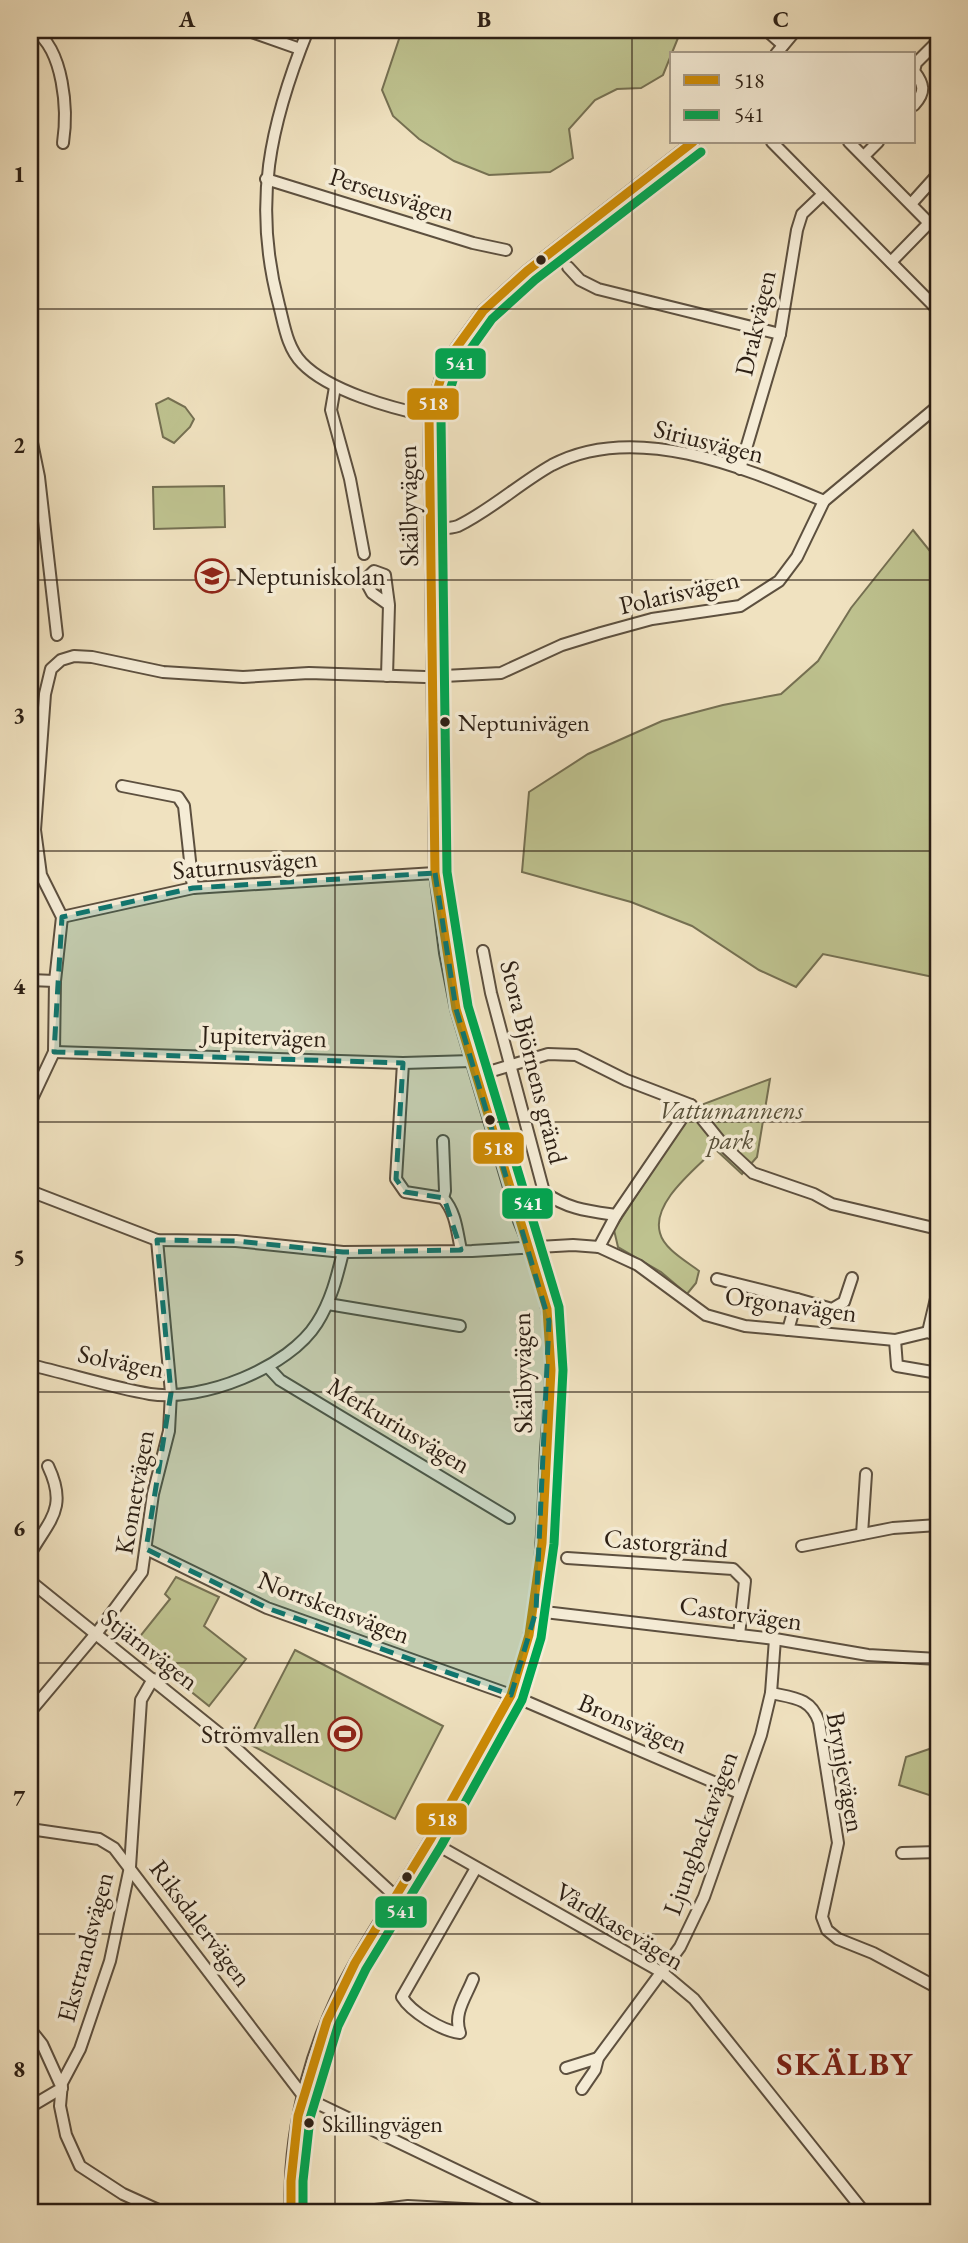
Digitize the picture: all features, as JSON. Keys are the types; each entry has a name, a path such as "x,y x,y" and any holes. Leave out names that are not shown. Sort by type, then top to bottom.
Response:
{"street":[{"path":"34,30 52,47 58,61 65,128 63,143"},
{"path":"246,30 300,49"},
{"path":"308,30 271,140 266,179 267,249 288,342 301,362 335,387 429,415"},
{"path":"766,30 783,44"},
{"path":"777,52 796,30"},
{"path":"916,63 938,41"},
{"path":"916,73 923,82 923,90 916,102"},
{"name":"Skälbyvägen","path":"291,2213 290,2181 303,2096 326,2022 354,1965 430,1841 511,1695 525,1658 536,1611 550,1380 549,1321 530,1249 472,1061 444,953 435,873 429,415 446,362 482,311 527,271 690,144"},
{"path":"774,144 938,310"},
{"path":"851,144 938,231"},
{"path":"864,156 876,144"},
{"path":"911,204 938,174"},
{"name":"Perseusvägen","path":"266,179 474,243 506,250"},
{"name":"Drakvägen","path":"740,468 780,334 797,230 802,214 822,194"},
{"path":"891,262 929,223"},
{"path":"568,267 580,280 598,289 780,334"},
{"path":"335,387 331,410 350,479 364,554"},
{"name":"Polarisvägen","path":"434,677 501,673 562,645 601,633 652,619 740,606 779,580 797,557 824,501 938,406"},
{"path":"30,433 39,477 57,635"},
{"name":"Siriusvägen","path":"431,528 456,527 552,465 594,451 631,446 658,448 740,468 824,501"},
{"path":"387,676 389,605"},
{"path":"30,1103 54,1052 55,981 62,917 41,875 35,830 39,744 51,670 61,660 74,656 138,665 163,672 243,677 309,673 434,677"},
{"path":"122,786 178,797 184,806 193,888"},
{"name":"Saturnusvägen","path":"62,917 193,888 435,873"},
{"name":"Stora Björnens gränd","path":"482,951 544,1192 568,1207 616,1216"},
{"path":"30,980 55,981"},
{"name":"Jupitervägen","path":"54,1052 403,1063 472,1061"},
{"path":"492,1071 510,1064 567,1052 691,1105 724,1146 753,1173 814,1194 832,1204 938,1229"},
{"path":"403,1063 396,1179 405,1192 443,1198 451,1207 461,1250"},
{"path":"599,1247 616,1216 691,1105"},
{"path":"443,1141 446,1191 443,1198"},
{"path":"30,1191 157,1240"},
{"name":"Orgonavägen","path":"157,1240 236,1241 343,1252 530,1249 573,1245 599,1247 638,1265 706,1315 745,1326 895,1340 933,1334"},
{"name":"Kometvägen","path":"30,1712 95,1635 142,1572 153,1494 169,1431 171,1394 157,1240"},
{"name":"Solvägen","path":"30,1365 153,1394 212,1388 268,1367 316,1325 328,1304 343,1252"},
{"path":"716,1279 832,1309 844,1302 852,1278"},
{"path":"933,1334 938,1290"},
{"path":"788,1331 797,1299"},
{"path":"328,1304 460,1326"},
{"path":"895,1340 897,1366 938,1373"},
{"name":"Merkuriusvägen","path":"268,1367 280,1380 509,1518"},
{"path":"30,1554 52,1520 58,1488 48,1466"},
{"path":"862,1534 866,1474"},
{"path":"802,1546 862,1534 938,1525"},
{"name":"Norrskensvägen","path":"146,1549 267,1608 511,1695"},
{"name":"Castorgränd","path":"567,1559 733,1569 745,1581 739,1635"},
{"name":"Stjärnvägen","path":"30,1581 153,1679 301,1806 395,1896"},
{"name":"Castorvägen","path":"536,1611 775,1639 869,1655 938,1659"},
{"name":"Ljungbackavägen","path":"582,2089 595,2070 593,2056 663,1973 680,1947 704,1897 738,1793 761,1735 771,1693 775,1639"},
{"name":"Ekstrandsvägen","path":"153,1679 141,1700 130,1867 110,1961 80,2049 62,2088 60,2106 66,2136 80,2166 123,2194 165,2213"},
{"name":"Brynjevägen","path":"771,1693 807,1701 815,1709 819,1722 838,1843 821,1917 827,1930 838,1939 873,1953 938,1987"},
{"name":"Bronsvägen","path":"511,1695 738,1793"},
{"name":"Riksdalervägen","path":"30,1829 99,1839 114,1848 303,2096"},
{"name":"Vårdkasevägen","path":"430,1841 663,1973 694,1999 865,2213"},
{"path":"902,1853 938,1852"},
{"path":"473,1979 458,2012 456,2023 460,2033 418,2013 407,2006 402,1997 476,1868"},
{"path":"30,2029 42,2044 62,2088 30,2106"},
{"path":"566,2068 593,2056"},
{"path":"303,2096 546,2213"},
{"path":"350,2213 408,2206 536,2213"}],"highlighted area":[{"path":"435,873 456,1009 549,1321 536,1611 511,1695 267,1608 146,1549 171,1393 157,1240 236,1241 343,1252 461,1250 444,1198 405,1192 396,1179 403,1063 54,1052 62,917 193,888"}],"green space":[{"path":"393,30 678,30 680,33 670,52 663,75 641,88 617,89 595,100 569,129 573,158 550,172 489,175 454,161 419,139 393,116 382,90 400,36"},
{"path":"168,398 185,407 194,419 174,443 163,437 156,404"},
{"path":"224,486 225,527 154,529 153,487"},
{"path":"913,530 938,561 938,978 823,954 796,987 759,970 692,926 631,902 522,872 529,792 588,754 662,721 723,705 781,694 818,661 851,608"},
{"name":"Vattumannens park","path":"770,1079 757,1157 742,1174 715,1149 677,1186 662,1209 659,1221 662,1239 676,1254 699,1271 696,1283 687,1294 661,1272 618,1247 614,1230 693,1108"},
{"path":"176,1577 219,1597 204,1626 246,1659 209,1706 133,1645 170,1599 165,1594"},
{"name":"Strömvallen","path":"295,1650 443,1726 395,1819 247,1743"},
{"path":"938,1746 938,1793 932,1796 899,1785 906,1757"}],"transit line":[{"name":"518","path":"291,2213 291,2181 298,2116 327,2021 355,1963 430,1840 511,1695 529,1635 542,1543 551,1370 547,1309 456,1009 435,873 429,416 446,362 483,311 527,271 690,144"},
{"name":"541","path":"303,2213 303,2181 310,2118 338,2026 366,1969 441,1846 522,1700 541,1638 554,1544 563,1370 559,1307 468,1006 447,872 441,418 457,368 492,319 535,280 701,152"}],"place":[{"name":"Neptuniskolan","path":"212,576"},
{"name":"Neptunivägen","path":"445,722"},
{"name":"Strömvallen","path":"345,1734"},
{"name":"Skillingvägen","path":"309,2123"}],"district":[{"name":"SKÄLBY","path":"845,2063"}]}
